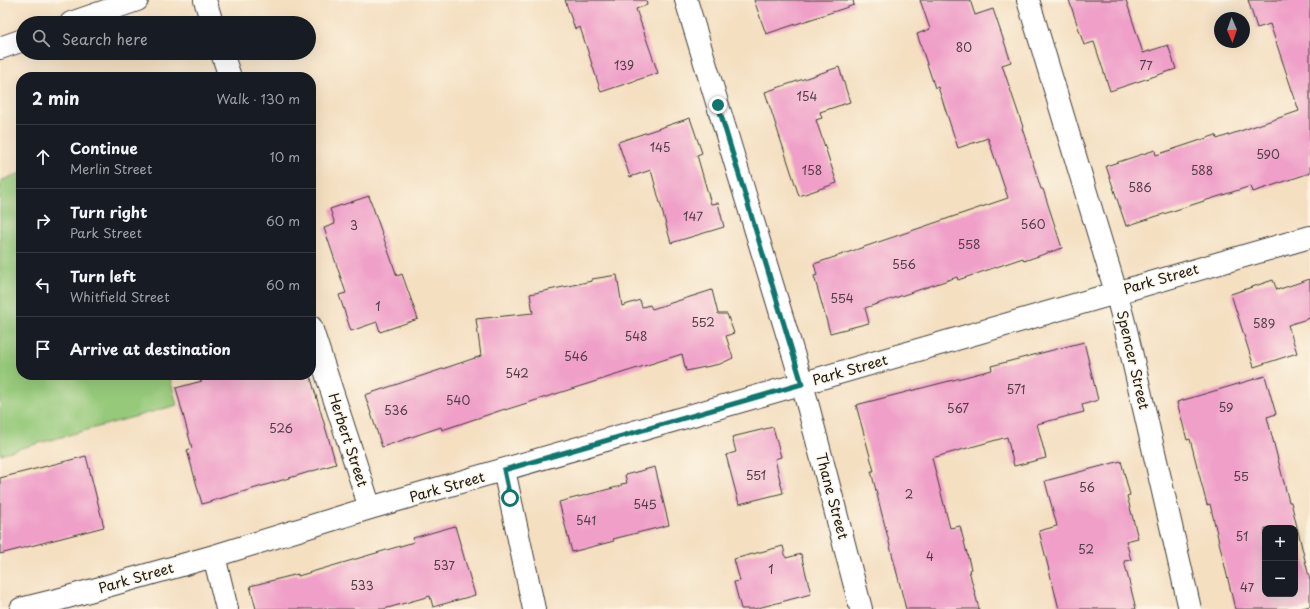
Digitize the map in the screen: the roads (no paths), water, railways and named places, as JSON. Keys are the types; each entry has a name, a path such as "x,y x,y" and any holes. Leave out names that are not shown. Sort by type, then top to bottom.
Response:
{"street":[{"path":"91,16 137,0"},
{"path":"205,0 210,16"},
{"name":"Thane Street","path":"686,0 802,384 861,609"},
{"name":"Spencer Street","path":"1028,0 1116,292 1190,609"},
{"path":"0,48 16,42"},
{"path":"224,60 228,72"},
{"name":"Park Street","path":"21,609 214,556 370,508 1310,237"},
{"name":"Herbert Street","path":"316,342 370,508"},
{"path":"504,470 534,609"},
{"path":"214,556 227,609"}]}
